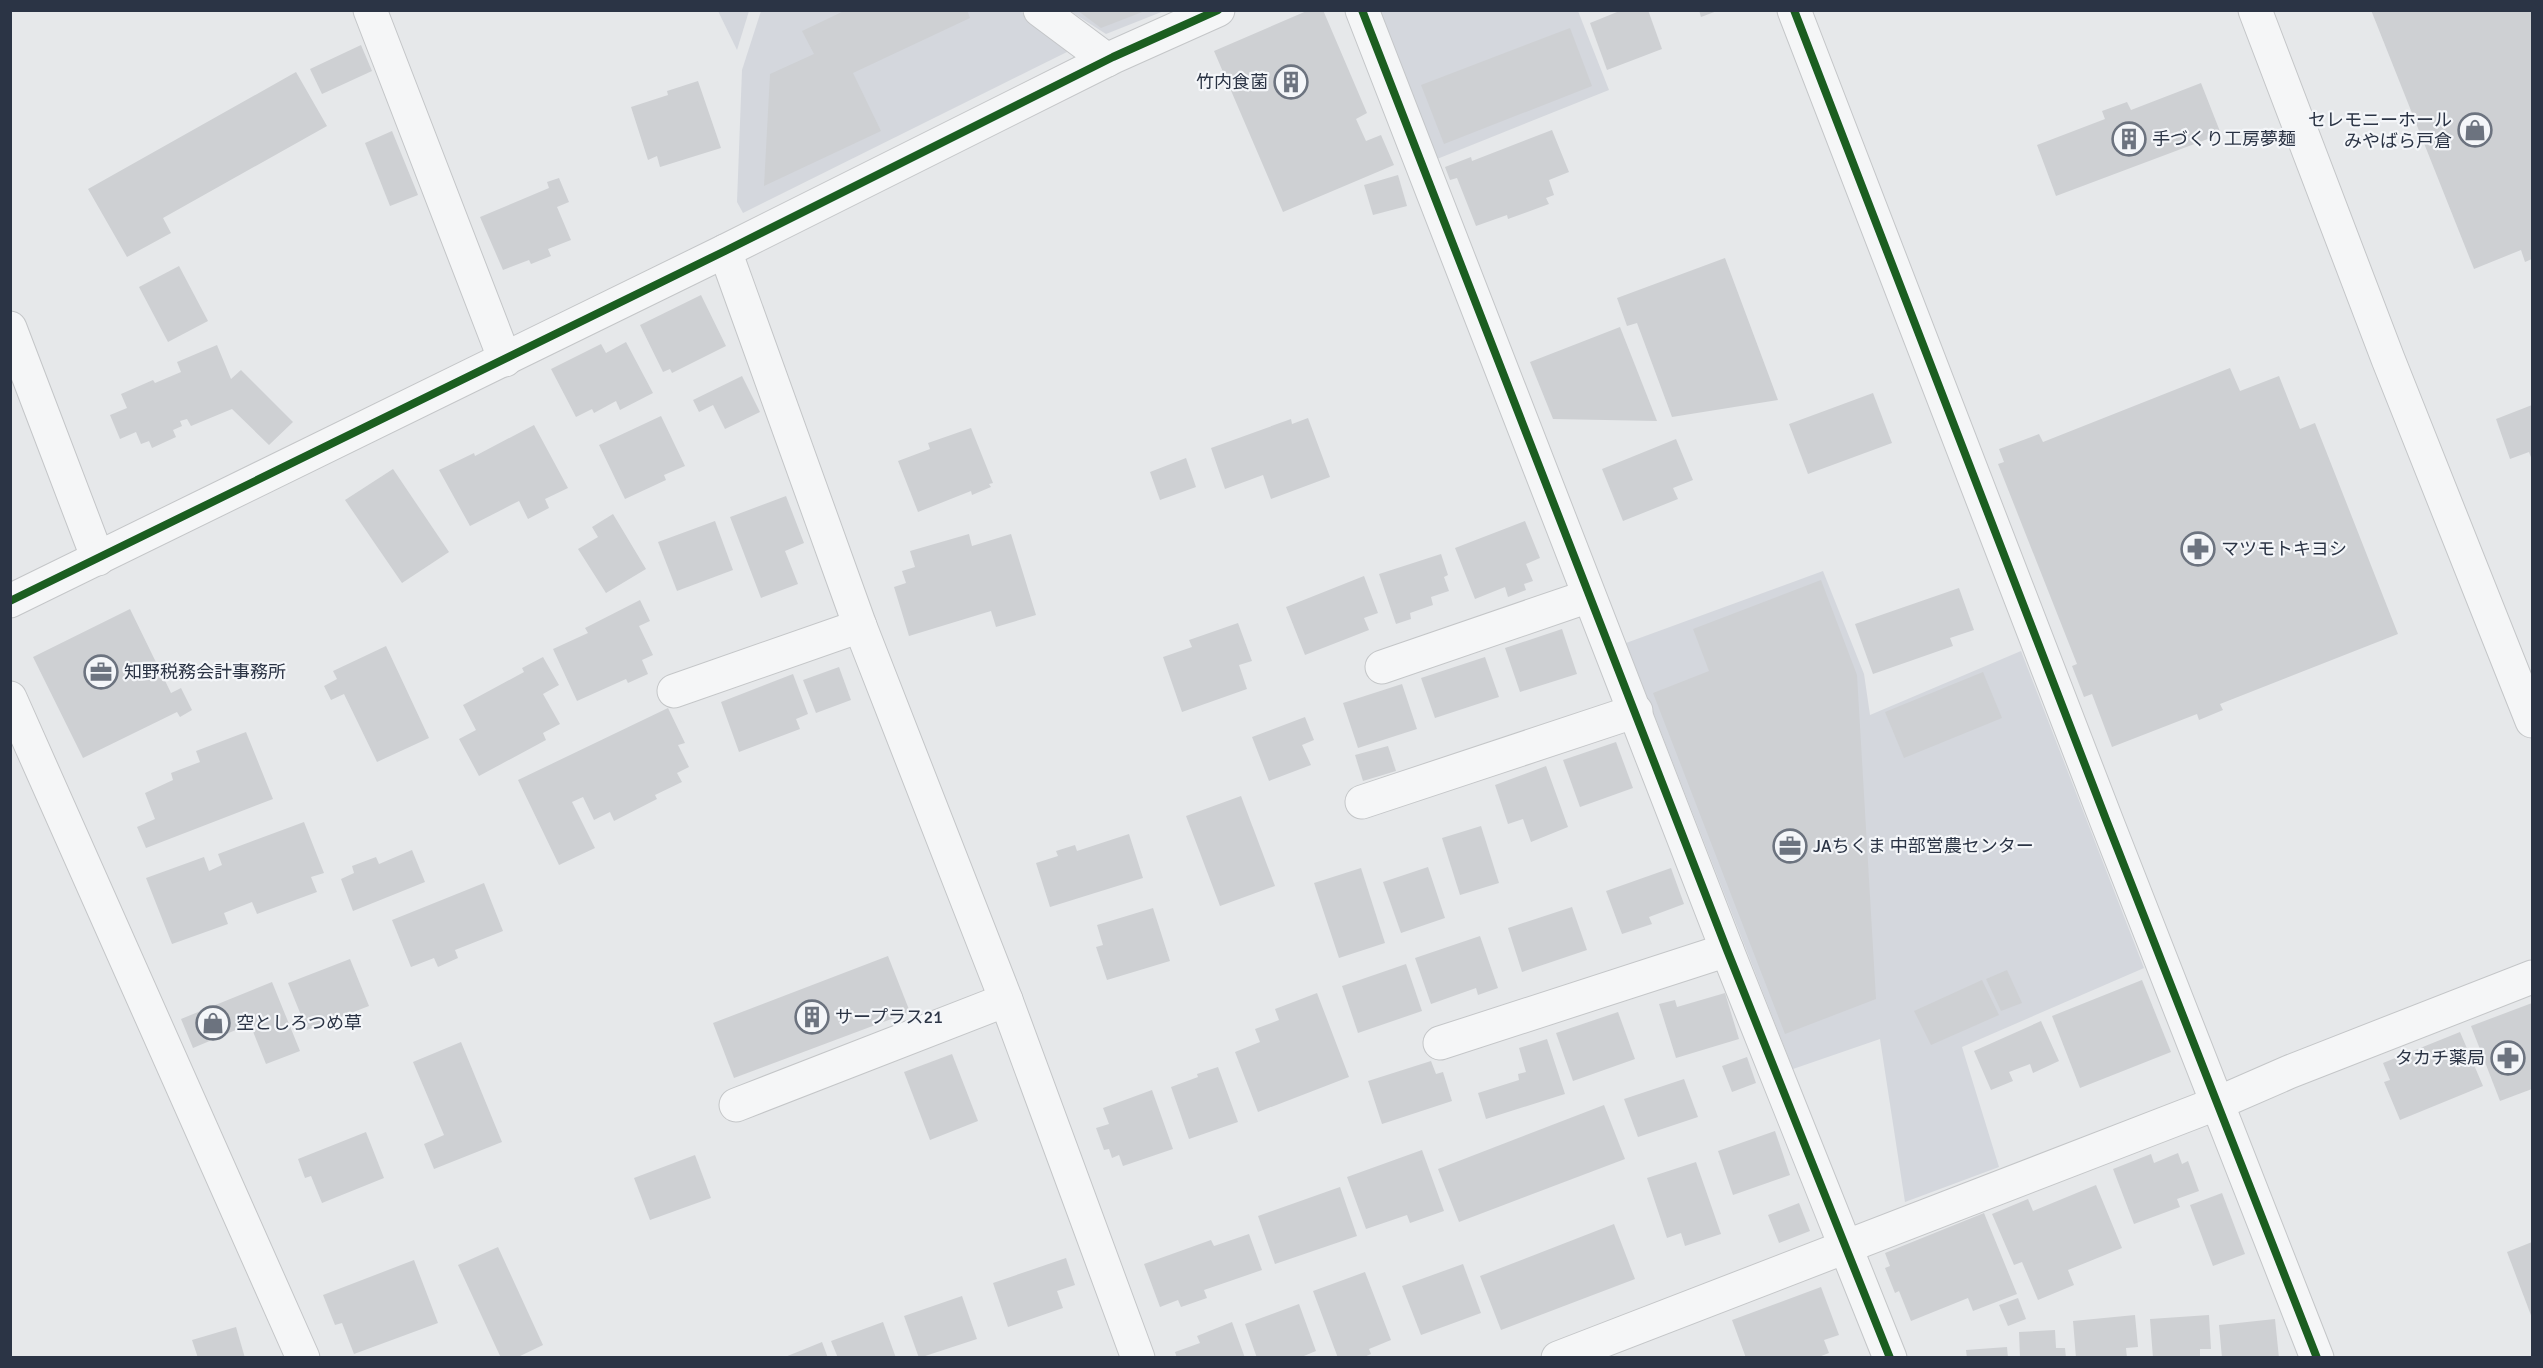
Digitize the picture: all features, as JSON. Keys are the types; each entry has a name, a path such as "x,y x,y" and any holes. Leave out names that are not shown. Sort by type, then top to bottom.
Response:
{"street":[{"path":"370,10 505,360"},
{"path":"1040,10 1107,60"},
{"path":"10,601 505,360 1107,60 1218,10"},
{"path":"1362,10 1727,950 1890,1358"},
{"path":"1794,10 2107,822 2317,1358"},
{"path":"2255,10 2388,359 2532,721"},
{"path":"725,251 860,626 1006,1000 1136,1357"},
{"path":"10,328 98,559"},
{"path":"1382,667 1589,596"},
{"path":"674,691 860,626"},
{"path":"10,698 303,1358"},
{"path":"1362,802 1636,711"},
{"path":"1440,1043 1727,950"},
{"path":"1558,1358 2218,1103 2289,1072 2532,977"},
{"path":"736,1105 1006,1000"}],"shaded area":[{"path":"718,11 749,11 737,50"},
{"path":"761,11 1020,11 1073,49 743,213 737,202 742,70"},
{"path":"1070,11 1164,11 1106,34"},
{"path":"1380,11 1578,11 1609,90 1437,159"},
{"path":"1823,571 1864,674 1870,715 2021,651 2144,968 1962,1047 1999,1167 1905,1202 1880,1039 1793,1069 1626,643"}],"building":[{"path":"846,10 967,10 970,18 853,73 881,131 764,186 770,74 814,54 802,31"},
{"path":"1077,10 1145,10 1145,11 1101,28"},
{"name":"竹内食菌","path":"1309,10 1323,10 1367,113 1356,119 1366,141 1381,135 1394,165 1283,212 1214,51"},
{"path":"1622,10 1648,10 1662,49 1607,70 1590,23"},
{"path":"1699,10 1717,10 1717,11 1701,17"},
{"name":"セレモニーホール みやばら戸倉","path":"2371,10 2532,10 2532,259 2525,262 2521,250 2474,269"},
{"path":"1570,28 1592,86 1444,144 1421,85"},
{"path":"361,45 372,71 322,94 310,69"},
{"path":"296,72 327,126 163,218 171,233 127,257 88,189"},
{"path":"698,81 721,148 660,167 657,156 648,160 631,107 668,95 667,91"},
{"name":"手づくり工房夢麺","path":"2201,83 2221,134 2056,196 2037,145 2105,119 2102,111 2127,102 2131,110"},
{"path":"1552,130 1569,172 1549,180 1554,195 1546,198 1549,204 1508,219 1507,215 1476,226 1457,178 1450,180 1445,167 1471,157 1472,161"},
{"path":"392,131 418,195 390,206 365,143"},
{"path":"1398,175 1407,206 1373,215 1364,185"},
{"path":"559,178 569,202 557,207 571,240 548,249 551,256 531,264 529,260 503,270 480,217 549,188 547,182"},
{"path":"1725,258 1778,400 1672,417 1637,323 1627,326 1617,298"},
{"path":"179,266 208,321 168,342 139,287"},
{"path":"701,295 726,346 672,373 670,369 663,372 640,325"},
{"path":"1620,327 1657,421 1553,419 1530,362"},
{"path":"626,342 653,393 620,410 616,401 594,413 592,409 576,417 551,369 601,344 606,353"},
{"path":"217,345 231,379 241,370 293,422 269,445 232,409 191,426 187,419 180,421 182,426 173,430 176,437 152,448 149,441 141,444 136,432 120,439 110,415 127,408 121,394 153,380 155,383 181,372 177,362"},
{"name":"マツモトキヨシ","path":"2230,368 2240,391 2279,376 2300,429 2315,423 2398,634 2220,704 2223,710 2199,720 2197,714 2112,747 2092,694 2084,697 2072,666 2077,664 1998,464 2004,462 1999,449 2039,434 2043,442"},
{"path":"742,376 760,412 725,429 713,405 699,412 693,400"},
{"path":"1873,393 1892,443 1808,474 1789,424"},
{"path":"2532,405 2532,460 2529,452 2510,459 2496,419"},
{"path":"661,416 685,466 664,475 666,480 625,499 599,445"},
{"path":"1308,418 1330,477 1271,499 1263,475 1225,489 1211,448 1291,419 1292,424"},
{"path":"534,425 568,488 545,499 549,508 528,519 519,501 470,526 439,470 474,453 475,456"},
{"path":"971,428 993,483 989,484 991,487 972,495 971,491 918,512 898,461 930,449 928,443"},
{"path":"1676,439 1693,480 1673,488 1678,499 1623,521 1602,469"},
{"path":"1186,458 1196,487 1160,500 1150,472"},
{"path":"393,469 449,552 402,583 345,500"},
{"path":"786,496 804,543 785,551 798,584 761,598 730,517"},
{"path":"613,514 646,569 606,593 578,549 598,537 592,527"},
{"path":"715,521 733,570 677,591 658,542"},
{"path":"1525,521 1540,558 1526,564 1533,581 1524,584 1526,590 1508,597 1505,587 1475,599 1455,548"},
{"path":"969,534 972,546 1011,534 1036,615 996,627 991,611 909,636 894,587 906,583 902,571 915,567 910,551"},
{"path":"1441,554 1448,575 1444,577 1449,591 1431,597 1433,605 1410,613 1411,619 1396,624 1379,574"},
{"path":"1364,576 1378,613 1364,618 1369,630 1305,655 1286,607"},
{"name":"JAちくま 中部営農センター","path":"1821,580 1857,675 1876,999 1785,1034 1653,693 1709,671 1693,629"},
{"path":"1959,588 1974,630 1950,638 1953,646 1873,674 1855,624"},
{"path":"640,600 650,621 639,626 653,655 642,660 648,674 628,683 626,679 577,701 553,649 588,633 585,628"},
{"name":"知野税務会計事務所","path":"130,609 171,693 181,688 192,710 180,717 177,712 83,758 33,657"},
{"path":"1238,623 1252,661 1239,665 1247,689 1182,712 1163,657 1192,647 1189,640"},
{"path":"1562,629 1577,674 1520,692 1505,648"},
{"path":"386,646 429,738 377,762 344,694 331,700 324,686 337,679 333,671"},
{"path":"543,657 559,685 543,694 560,724 543,733 546,740 479,776 459,739 476,730 463,705 524,672 522,668"},
{"path":"1485,657 1499,697 1435,718 1421,678"},
{"path":"839,667 851,700 816,713 803,680"},
{"path":"1983,672 2002,718 1904,758 1885,712"},
{"path":"793,674 808,714 796,719 800,729 739,752 721,702"},
{"path":"1402,684 1417,729 1358,748 1343,703"},
{"path":"668,708 685,743 678,745 689,767 677,773 682,782 655,795 657,799 614,821 610,812 594,820 583,797 572,802 595,848 559,865 518,780"},
{"path":"1305,717 1314,740 1302,745 1311,765 1269,781 1252,737"},
{"path":"246,732 273,799 146,848 137,827 155,819 145,793 173,780 171,773 200,762 196,751"},
{"path":"1616,742 1633,788 1580,807 1563,760"},
{"path":"1388,746 1396,771 1363,781 1355,755"},
{"path":"1546,766 1568,827 1531,842 1523,819 1508,824 1495,785"},
{"path":"1241,796 1275,886 1220,906 1186,816"},
{"path":"304,822 324,873 311,877 317,892 257,914 252,902 224,913 228,924 172,944 146,878 204,857 209,871 222,865 218,854"},
{"path":"1481,826 1499,883 1460,895 1442,838"},
{"path":"1129,834 1143,878 1050,907 1036,863 1058,856 1056,851 1075,845 1077,851"},
{"path":"412,850 425,882 353,911 341,879 354,873 352,866 376,857 379,864"},
{"path":"1428,867 1445,918 1401,933 1383,882"},
{"path":"1361,868 1385,943 1339,958 1314,883"},
{"path":"1671,868 1684,904 1649,917 1652,924 1622,934 1606,891"},
{"path":"484,883 503,931 455,950 458,958 438,967 434,958 411,967 392,920"},
{"path":"1572,907 1587,950 1522,972 1508,928"},
{"path":"1153,908 1170,961 1107,980 1096,947 1103,945 1097,925"},
{"path":"1480,936 1498,988 1478,995 1476,988 1431,1004 1415,958"},
{"name":"サープラス21","path":"888,956 910,1012 734,1078 713,1023"},
{"path":"350,959 369,1006 307,1030 288,983"},
{"path":"1406,964 1422,1011 1358,1033 1342,986"},
{"path":"2007,970 2022,1003 2001,1011 1986,979"},
{"path":"1982,980 1999,1015 1931,1045 1914,1011"},
{"path":"2142,980 2171,1052 2080,1088 2052,1016"},
{"path":"272,982 300,1051 266,1064 250,1024 193,1048 181,1019"},
{"path":"1317,993 1349,1077 1258,1112 1235,1052 1260,1042 1255,1029 1279,1020 1275,1009"},
{"path":"1725,993 1739,1039 1676,1058 1659,1004 1675,1000 1677,1007"},
{"name":"タカチ薬局","path":"2532,1003 2532,1089 2500,1101 2471,1026"},
{"path":"1618,1012 1635,1059 1573,1081 1556,1033"},
{"path":"2041,1021 2059,1061 2033,1073 2030,1064 2009,1072 2013,1081 1991,1090 1974,1051"},
{"path":"2460,1032 2483,1086 2400,1120 2384,1082 2390,1080 2383,1063"},
{"path":"1547,1039 1565,1094 1486,1119 1478,1093 1519,1080 1518,1074 1526,1072 1519,1048"},
{"path":"461,1042 502,1142 434,1169 424,1144 444,1135 413,1062"},
{"path":"952,1054 978,1121 930,1140 904,1072"},
{"path":"1747,1057 1756,1083 1732,1092 1722,1066"},
{"path":"1431,1061 1436,1074 1443,1072 1452,1101 1382,1124 1368,1081"},
{"path":"1218,1067 1238,1122 1189,1139 1171,1087"},
{"path":"1684,1079 1698,1117 1638,1137 1624,1099"},
{"path":"1152,1090 1173,1149 1123,1166 1119,1155 1112,1158 1109,1149 1104,1150 1096,1128 1109,1124 1103,1108"},
{"path":"1604,1105 1625,1159 1459,1222 1438,1169"},
{"path":"1775,1131 1790,1175 1733,1195 1718,1151"},
{"path":"366,1132 384,1178 322,1203 311,1176 305,1178 298,1159"},
{"path":"1422,1150 1444,1211 1410,1223 1407,1215 1366,1229 1347,1177"},
{"path":"2178,1153 2182,1164 2188,1161 2199,1191 2177,1199 2180,1207 2134,1224 2113,1169 2151,1154 2154,1163"},
{"path":"695,1155 711,1198 650,1220 634,1178"},
{"path":"1696,1162 1721,1234 1685,1246 1681,1233 1667,1238 1647,1178"},
{"path":"2096,1185 2122,1248 2068,1270 2074,1285 2038,1300 2022,1262 2014,1265 1992,1214 2028,1199 2033,1211"},
{"path":"1340,1187 1357,1236 1275,1264 1258,1216"},
{"path":"2222,1193 2245,1254 2213,1266 2190,1205"},
{"path":"1799,1203 1810,1231 1779,1243 1768,1215"},
{"path":"1984,1213 2017,1294 1973,1311 1968,1298 1911,1321 1899,1291 1895,1293 1885,1268 1890,1266 1885,1253"},
{"path":"1614,1224 1635,1279 1501,1330 1480,1276"},
{"path":"1249,1234 1262,1270 1204,1290 1207,1298 1181,1307 1178,1300 1160,1307 1144,1264 1211,1240 1214,1246"},
{"path":"2532,1242 2532,1318 2507,1252"},
{"path":"498,1247 543,1345 516,1358 501,1358 458,1265"},
{"path":"1066,1258 1075,1285 1057,1291 1063,1308 1008,1327 993,1283"},
{"path":"414,1260 438,1323 354,1354 342,1323 335,1325 323,1295"},
{"path":"1463,1264 1481,1313 1421,1335 1402,1286"},
{"path":"1365,1272 1391,1340 1369,1349 1371,1354 1362,1358 1338,1358 1313,1291"},
{"path":"1821,1287 1839,1335 1824,1340 1829,1353 1816,1358 1746,1358 1732,1320"},
{"path":"962,1296 977,1339 919,1358 904,1316"},
{"path":"2018,1298 2026,1319 2008,1326 1999,1305"},
{"path":"1299,1304 1316,1351 1299,1358 1257,1358 1245,1324"},
{"path":"2135,1315 2138,1347 2126,1348 2127,1358 2076,1358 2073,1321"},
{"path":"2209,1315 2211,1349 2200,1349 2200,1358 2153,1358 2150,1319"},
{"path":"2275,1319 2279,1358 2222,1358 2219,1325"},
{"path":"883,1322 896,1358 838,1358 831,1341"},
{"path":"1232,1322 1245,1358 1177,1358 1175,1352 1200,1343 1197,1336"},
{"path":"236,1327 245,1358 198,1358 192,1340"},
{"path":"2055,1330 2056,1348 2065,1348 2066,1358 2020,1358 2019,1332"},
{"path":"822,1342 828,1358 785,1358 785,1357"},
{"path":"2007,1347 2008,1358 1967,1358 1966,1350"}],"cycle path":[{"path":"10,601 725,251 1113,57 1218,10"},
{"path":"1362,10 1727,950 1890,1358"},
{"path":"1794,10 2107,822 2317,1358"}],"place":[{"name":"竹内食菌","path":"1291,82"},
{"name":"セレモニーホール みやばら戸倉","path":"2475,130"},
{"name":"手づくり工房夢麺","path":"2129,139"},
{"name":"マツモトキヨシ","path":"2198,549"},
{"name":"知野税務会計事務所","path":"101,672"},
{"name":"JAちくま 中部営農センター","path":"1790,846"},
{"name":"サープラス21","path":"812,1017"},
{"name":"空としろつめ草","path":"213,1023"},
{"name":"タカチ薬局","path":"2508,1058"}]}
